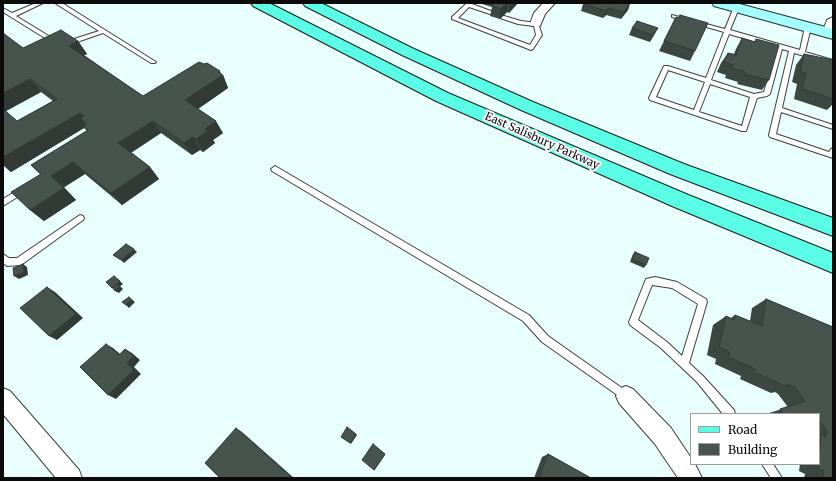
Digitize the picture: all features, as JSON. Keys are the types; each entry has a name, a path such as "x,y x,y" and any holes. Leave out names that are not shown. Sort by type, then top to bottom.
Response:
{"main road":[{"name":"East Salisbury Parkway","path":"258,3 442,97 679,200 833,263"},
{"path":"719,3 808,27 831,29"},
{"path":"317,6 408,52 527,106 677,169 833,227"}],"street":[{"path":"536,24 540,14 549,3"},
{"path":"626,396 663,436 691,478"},
{"path":"3,398 71,478"}],"lane":[{"path":"11,16 40,3"},
{"path":"58,3 153,62"},
{"path":"493,14 470,4 454,18 531,48 539,35 536,24 520,23 502,17"},
{"path":"696,112 736,8"},
{"path":"3,10 56,42 75,41 104,31"},
{"path":"674,16 833,62"},
{"path":"802,53 808,27"},
{"path":"754,96 744,129 652,98 666,67 754,96 767,94 780,46"},
{"path":"792,50 772,135 832,156 833,151"},
{"path":"778,109 833,127"},
{"path":"276,169 526,318 545,339 626,396"},
{"path":"3,203 28,186"},
{"path":"3,258 7,262 18,262 80,218"},
{"path":"684,365 703,302 674,285 655,280 649,282 633,322 664,345 684,365 700,379 729,413"},
{"path":"768,465 777,478"}],"building":[{"path":"494,3 507,3 501,9 492,6"},
{"path":"630,3 624,12 608,8 606,11 583,4"},
{"path":"680,15 708,23 695,51 664,41 676,17 679,18"},
{"path":"637,21 658,28 653,35 632,28"},
{"path":"61,30 78,41 69,46 143,96 199,62 204,64 207,63 220,71 218,72 223,75 185,100 216,121 205,129 208,131 196,139 193,137 184,143 153,121 118,143 150,167 111,193 73,162 51,176 64,188 30,210 11,192 41,174 31,165 88,130 83,126 87,124 80,118 84,116 80,113 3,157 3,109 17,121 57,99 30,79 3,93 3,33 23,48"},
{"path":"742,38 755,42 756,39 779,45 769,80 744,74 745,72 732,68 733,65 724,62 728,53 736,55"},
{"path":"804,54 833,60 833,99 802,89 806,73 800,72"},
{"path":"126,244 134,249 121,260 113,255"},
{"path":"635,252 649,258 646,265 632,259"},
{"path":"23,264 24,272 14,276 13,268"},
{"path":"114,276 120,281 112,288 106,282"},
{"path":"117,284 120,286 115,291 113,288"},
{"path":"47,287 76,314 49,336 20,308"},
{"path":"129,297 132,300 126,305 122,302"},
{"path":"766,299 833,327 833,478 823,478 824,471 818,468 818,465 820,465 821,434 826,437 826,430 820,421 820,413 782,413 780,409 805,401 795,387 787,384 787,387 754,372 755,369 728,357 729,352 719,347 726,316 734,320 735,315 762,326"},
{"path":"106,344 119,355 125,349 134,356 127,363 134,370 108,395 80,367"},
{"path":"347,427 356,434 350,443 341,437"},
{"path":"236,428 292,478 220,478 205,463"},
{"path":"373,444 385,454 374,470 362,460"},
{"path":"548,454 591,478 539,478"}]}
